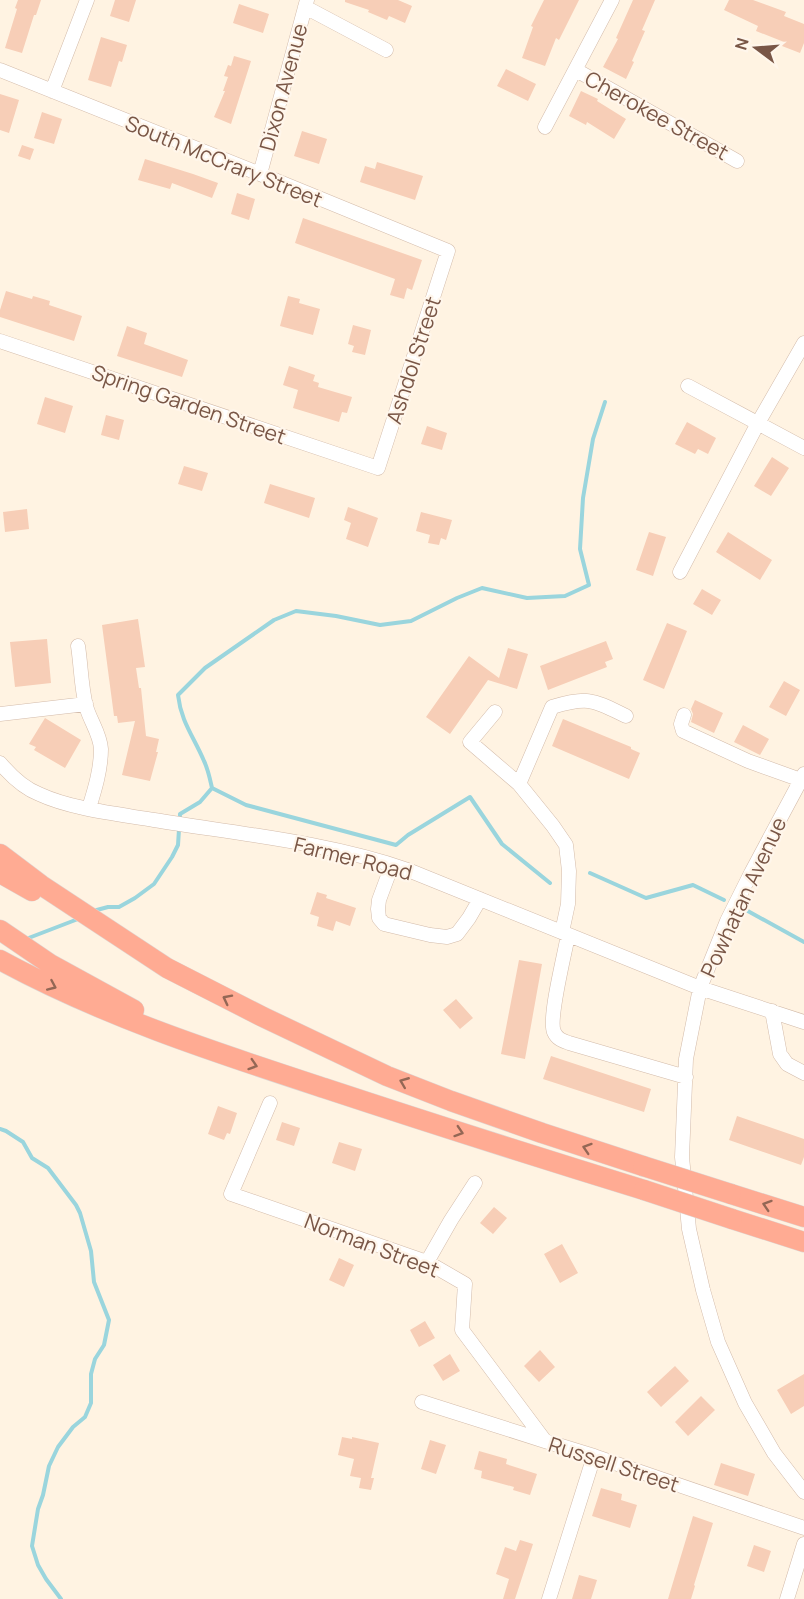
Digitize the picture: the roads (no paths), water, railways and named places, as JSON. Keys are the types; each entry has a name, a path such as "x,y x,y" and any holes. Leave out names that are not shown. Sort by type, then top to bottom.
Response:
{"highway":[{"path":"0,854 41,885 167,968"},
{"path":"0,873 167,968 387,1076 542,1133 804,1217"},
{"path":"0,930 50,964 222,1055"},
{"path":"0,960 25,974 125,1019 222,1055 804,1242"}],"street":[{"path":"52,91 87,0"},
{"path":"545,128 612,0"},
{"path":"306,4 386,50"},
{"name":"Dixon Avenue","path":"260,174 306,4"},
{"name":"South McCrary Street","path":"0,70 448,252"},
{"name":"Cherokee Street","path":"576,70 737,161"},
{"name":"Ashdol Street","path":"378,468 448,252"},
{"name":"Spring Garden Street","path":"0,341 378,468"},
{"path":"680,572 758,423 804,342"},
{"path":"688,386 804,448"},
{"path":"78,646 86,704 98,733 101,749 96,785 89,808"},
{"path":"519,784 552,707 572,701 592,700 626,716"},
{"path":"0,714 86,704"},
{"path":"495,712 470,742 519,784 566,844 569,871 568,904 552,1021 555,1035 569,1043 686,1077"},
{"path":"684,715 681,724 683,731 748,761 802,777"},
{"name":"Farmer Road","path":"0,763 20,784 37,794 59,802 334,849 392,865 700,988 804,1022"},
{"name":"Powhatan Avenue","path":"802,777 727,921 700,988 686,1059 682,1157 688,1229 718,1342 745,1403 774,1453 804,1492"},
{"path":"392,865 381,893 378,909 379,918 384,924 430,936 447,937 457,934 480,899"},
{"path":"771,1011 780,1054 787,1064 804,1073"},
{"name":"Norman Street","path":"270,1103 231,1194 427,1262 465,1284 462,1330 545,1442"},
{"path":"427,1262 475,1183"},
{"name":"Russell Street","path":"422,1402 545,1442 594,1455 804,1528"},
{"path":"549,1599 594,1455"},
{"path":"787,1599 804,1544"}],"waterway":[{"path":"93,911 119,907 154,884 178,845 180,814 200,802 212,788 209,774 182,713 178,695 205,668 274,620 296,611 380,625 411,621 482,588 527,598 565,596 589,585 580,549 583,498 593,439 605,402"},
{"path":"212,788 246,805 396,845 408,835 470,797 502,844 550,883"},
{"path":"590,873 646,898 693,885 724,900"},
{"path":"746,910 804,942"},
{"path":"26,939 78,919"},
{"path":"0,1129 23,1142 32,1158 48,1168 76,1205 91,1251 94,1282 109,1320 104,1345 95,1359 91,1374 91,1403 85,1417 73,1427 58,1447 49,1466 38,1509 32,1546 38,1565 61,1599"}]}
